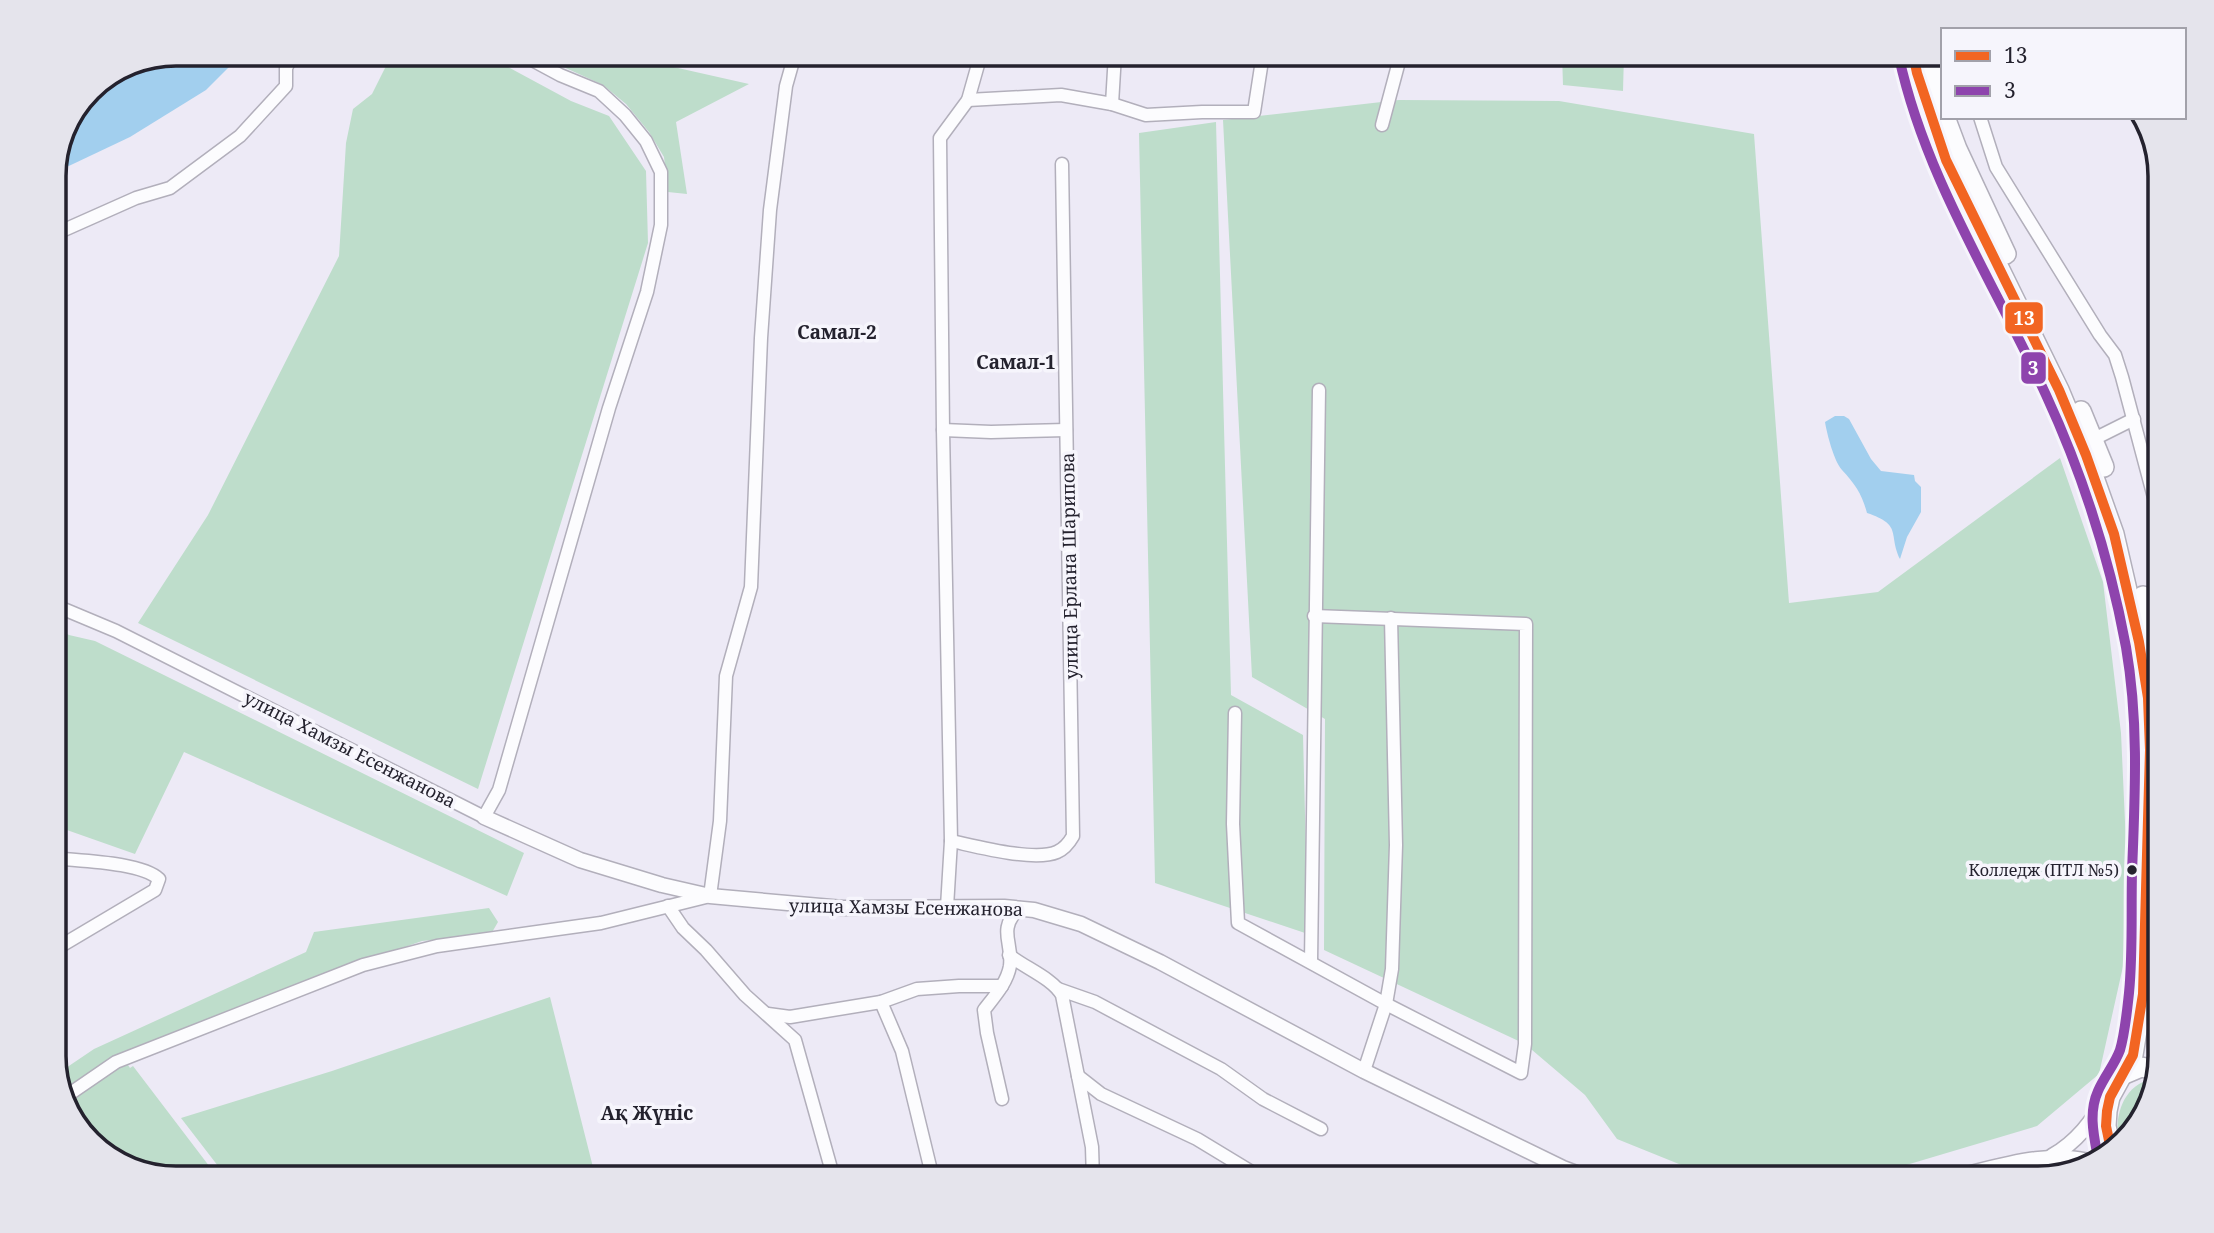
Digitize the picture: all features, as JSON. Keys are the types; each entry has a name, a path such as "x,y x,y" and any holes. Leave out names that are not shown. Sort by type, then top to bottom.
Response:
{"highway":[{"path":"1916,66 1946,160 2059,390 2086,439 2114,534 2134,617 2148,696"},
{"path":"1931,66 1941,103"},
{"path":"1946,119 2121,515 2147,606"},
{"path":"2109,1140 2107,1111 2119,1079 2133,1055 2143,994 2148,829"},
{"path":"2119,1079 2141,1067 2146,1068"}],"street":[{"path":"67,229 136,198 170,188 240,136 286,86 287,66"},
{"path":"484,817 499,790 610,408 647,292 661,225 661,172 646,141 625,115 598,91 543,66"},
{"path":"72,1092 116,1062 363,965 438,946 601,923 710,896 720,821 726,676 751,587 761,338 770,210 786,86 792,66"},
{"path":"947,907 951,841 940,138 968,100 978,66"},
{"path":"1112,104 1114,66"},
{"path":"968,100 1061,95 1112,104 1146,115 1202,111 1254,112 1261,66"},
{"path":"1382,125 1398,66"},
{"path":"1981,119 1996,167 2099,335 2115,355 2147,471"},
{"name":"улица Ерлана Шарипова","path":"951,841 1003,852 1048,855 1060,851 1073,836 1062,164"},
{"path":"1311,962 1319,390"},
{"path":"2086,439 2134,419"},
{"path":"943,430 1066,430"},
{"name":"улица Хамзы Есенжанова","path":"67,611 128,637 484,817 580,860 662,885 710,896 843,908 1019,908 1081,924 1114,938 1364,1071 1559,1166"},
{"path":"1235,713 1233,824 1238,923 1386,1004 1521,1073 1525,1044 1526,624 1314,616"},
{"path":"1364,1071 1386,1004 1392,969 1396,845 1391,618"},
{"path":"67,860 125,867 152,873 159,879 155,890 67,942"},
{"path":"667,906 683,928 745,995 795,1040 830,1166"},
{"path":"1002,1099 986,1033 984,1010 1002,986 1010,966 1006,934 1010,918 1019,908"},
{"path":"1009,955 1056,985 1062,995 1092,1147 1093,1166"},
{"path":"767,1014 790,1017 881,1002 917,989 1002,986"},
{"path":"1058,989 1095,1002 1221,1069 1263,1099 1321,1129"},
{"path":"881,1002 902,1051 930,1166"},
{"path":"1078,1076 1101,1094 1197,1139 1242,1166"},
{"path":"2051,1157 2073,1142 2085,1129 2119,1079"},
{"path":"2008,1166 2051,1157 2080,1158"}],"green space":[{"path":"386,66 506,66 571,101 609,116 646,171 648,243 478,789 138,623 208,515 339,256 346,143 353,109 372,94"},
{"path":"561,66 669,66 749,84 676,122 687,194 668,192 664,157 649,132 626,104 603,85"},
{"path":"1562,66 1624,66 1623,91 1563,85"},
{"path":"1399,100 1559,101 1754,134 1789,603 1878,592 2060,458 2103,582 2121,733 2126,844 2126,953 2099,1074 2037,1126 1903,1166 1684,1166 1617,1139 1585,1095 1525,1044 1324,950 1325,719 1252,677 1223,120"},
{"path":"1216,122 1231,695 1303,735 1308,934 1155,883 1139,133"},
{"path":"67,634 95,641 524,853 507,896 184,752 135,854 67,830"},
{"path":"489,908 498,922 491,934 422,941 279,991 113,1057 71,1086 67,1067 94,1049 306,952 314,932"},
{"path":"550,997 593,1166 218,1166 181,1118 332,1071"},
{"path":"133,1066 209,1166 176,1166 141,1161 115,1148 94,1129 74,1097 117,1068"},
{"path":"2144,1082 2136,1105 2118,1131 2124,1100 2135,1087"}],"water":[{"path":"230,66 206,90 130,137 67,167 70,148 89,110 121,81 162,67"},
{"path":"1835,416 1849,419 1871,459 1881,471 1914,475 1915,481 1921,487 1921,512 1907,537 1900,559 1890,526 1867,513 1858,490 1836,460 1825,422"}],"transit line":[{"name":"3","path":"1901,66 1911,102 1943,188 2046,395 2072,456 2103,551 2126,647 2133,703 2135,759 2130,978 2120,1050 2093,1106 2096,1149"},
{"name":"13","path":"1916,66 1946,160 2059,390 2086,455 2114,534 2139,642 2148,695"},
{"name":"13","path":"2109,1140 2106,1126 2110,1097 2133,1055 2143,994 2148,829"}],"place":[{"name":"Колледж (ПТЛ №5)","path":"2132,870"}],"district":[{"name":"Самал-2","path":"837,332"},
{"name":"Самал-1","path":"1016,362"},
{"name":"Ақ Жүніс","path":"647,1113"}]}
